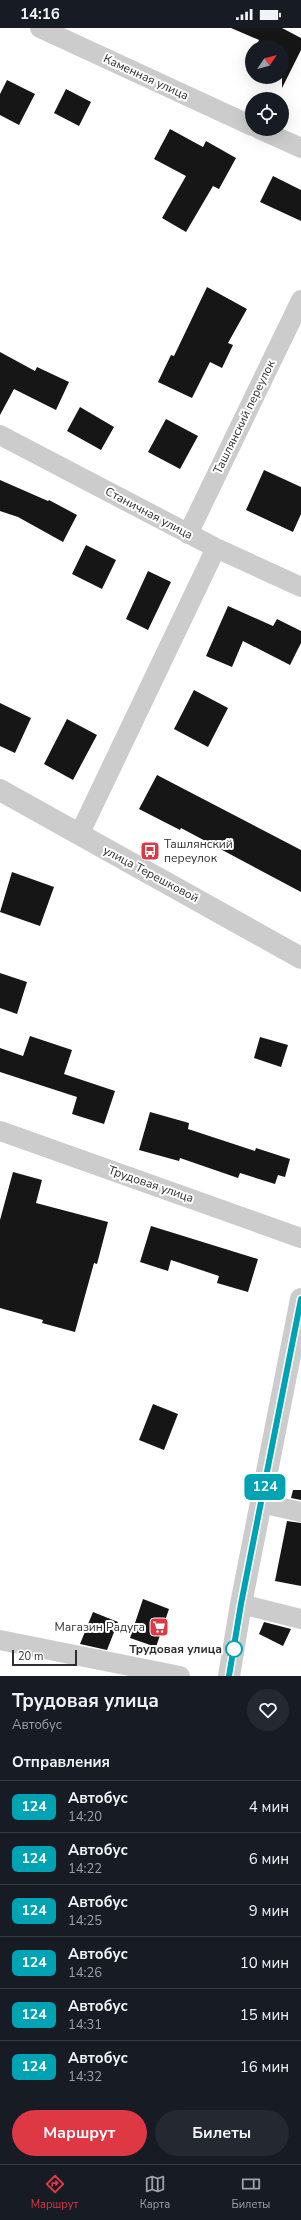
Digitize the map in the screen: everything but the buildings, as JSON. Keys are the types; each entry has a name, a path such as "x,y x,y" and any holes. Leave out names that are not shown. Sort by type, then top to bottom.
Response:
{"street":[{"name":"Каменная улица","path":"40,28 245,123"},
{"path":"274,136 301,148"},
{"name":"Ташлянский переулок","path":"188,534 301,300"},
{"name":"Станичная улица","path":"0,434 188,534 301,587"},
{"path":"79,835 216,548"},
{"name":"улица Терешковой","path":"0,790 301,958"},
{"name":"Трудовая улица","path":"0,1131 301,1238"},
{"path":"229,1676 241,1604 301,1299"},
{"path":"261,1504 301,1512"},
{"path":"241,1604 301,1619"},
{"path":"0,1640 180,1676"}],"bus line":[{"name":"124","path":"229,1676 241,1604 271,1458 301,1299"}],"place":[{"name":"Ташлянский переулок","path":"150,851"},
{"name":"Магазин Радуга","path":"159,1627"},
{"name":"Трудовая улица","path":"234,1649"}]}
